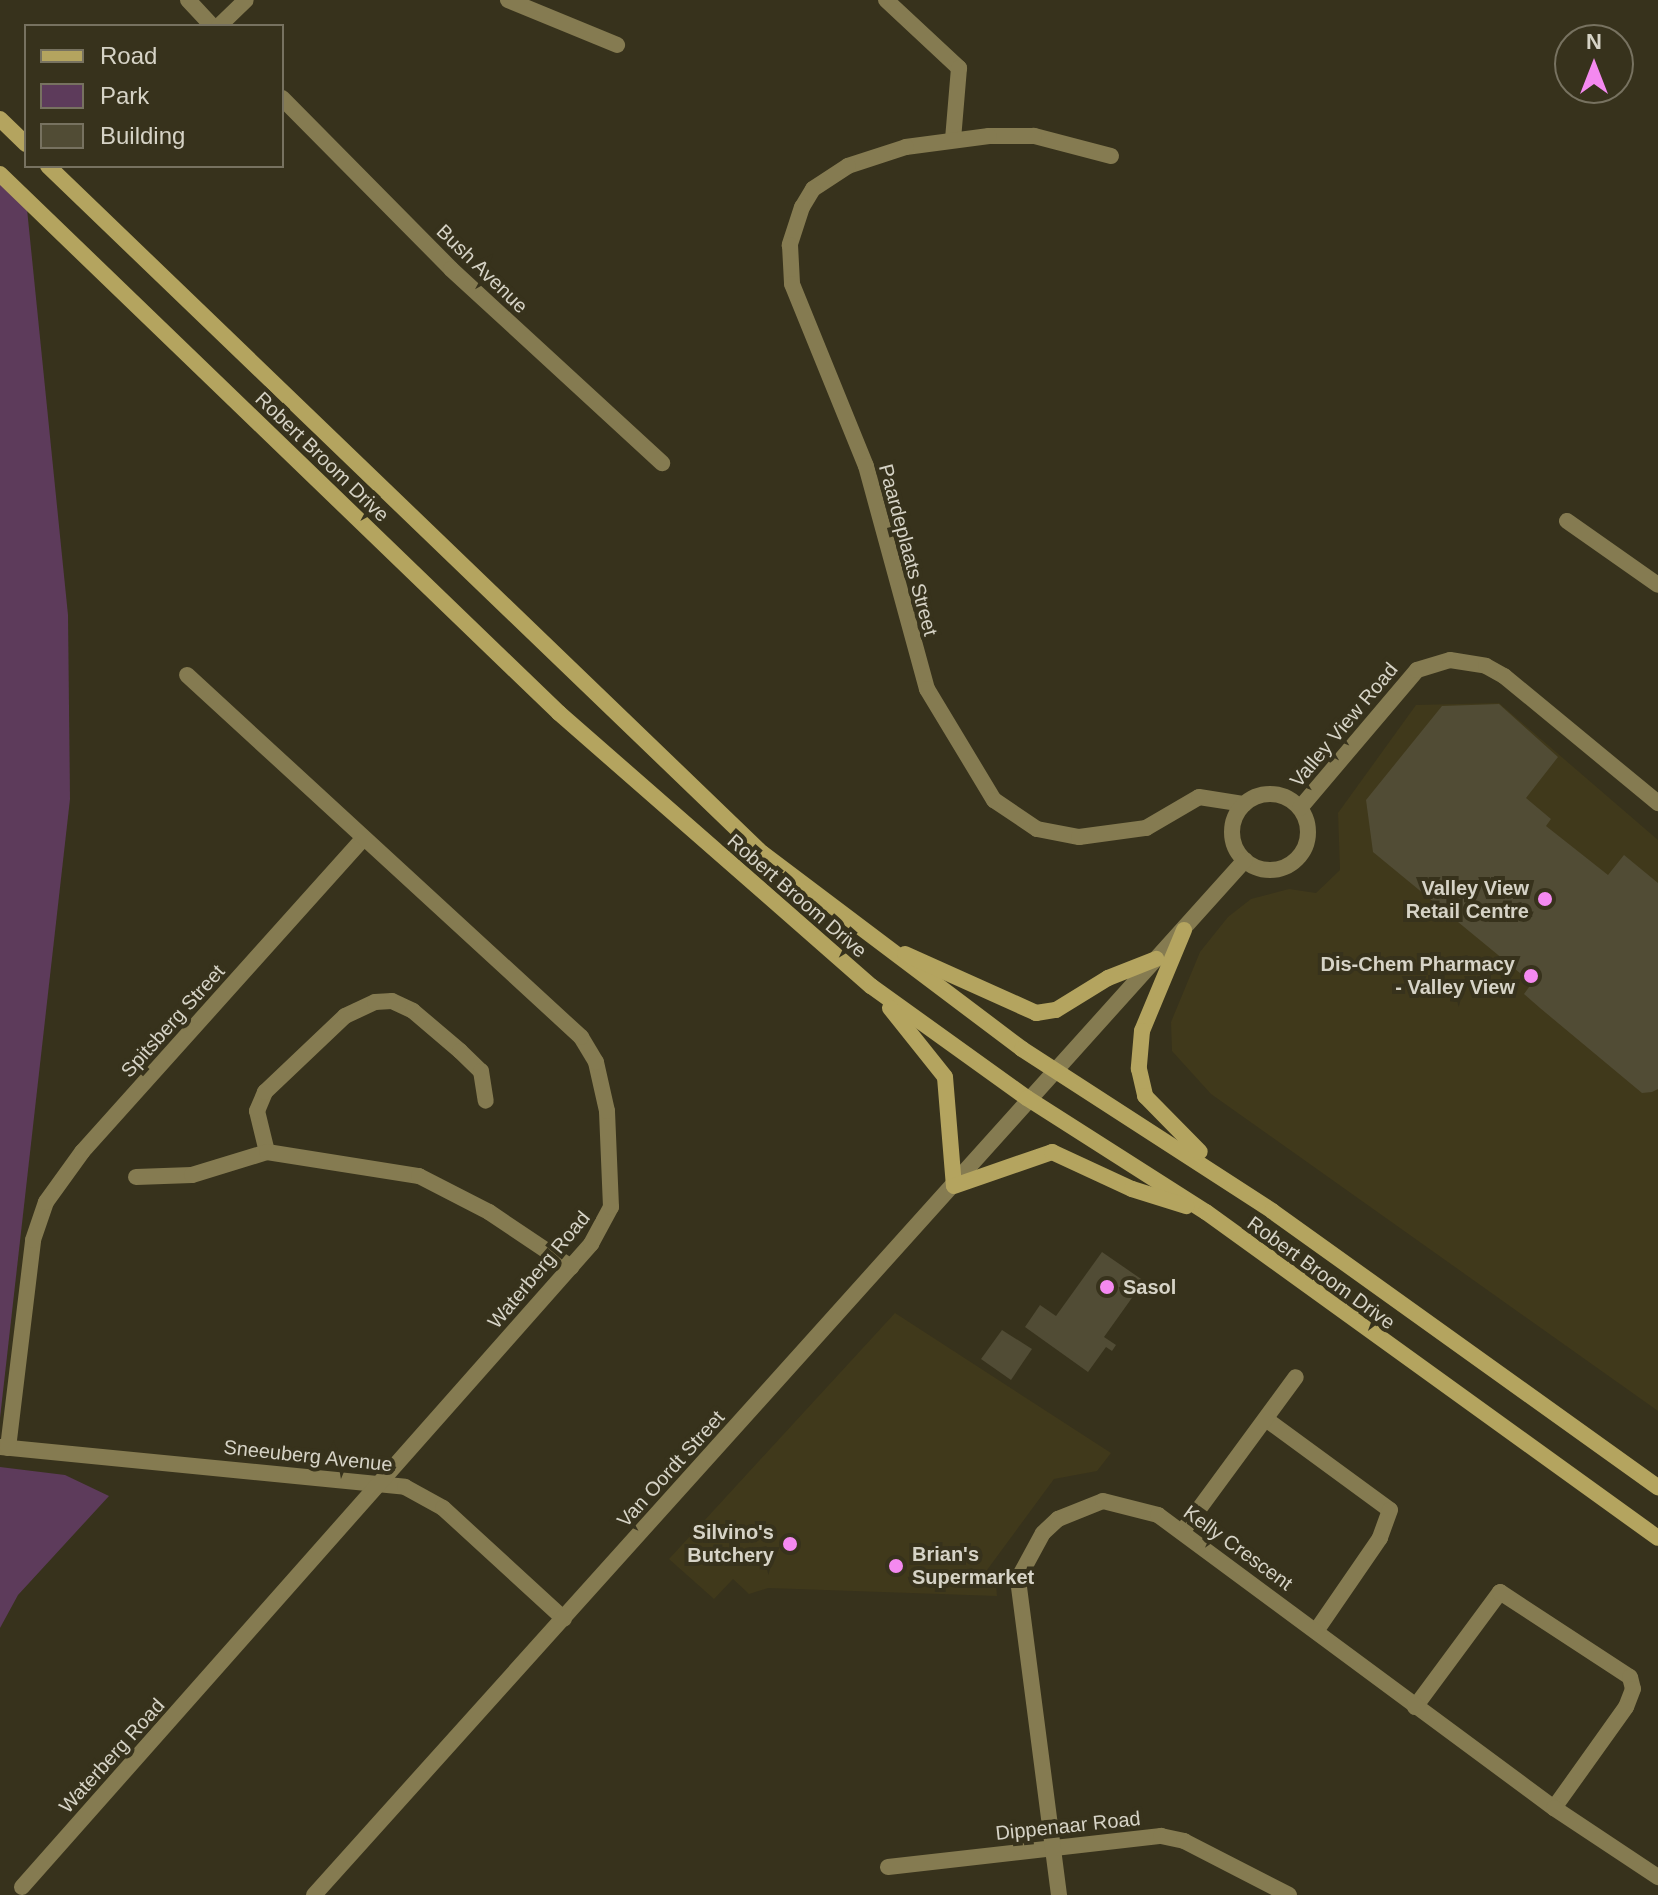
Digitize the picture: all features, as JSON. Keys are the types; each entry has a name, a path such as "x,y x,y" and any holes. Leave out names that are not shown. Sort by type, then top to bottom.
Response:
{"street":[{"path":"188,0 210,24"},
{"path":"221,24 246,0"},
{"path":"508,0 617,45"},
{"path":"886,0 959,68 953,139"},
{"name":"Bush Avenue","path":"284,100 451,269 662,463"},
{"path":"0,119 24,142"},
{"name":"Paardeplaats Street","path":"1111,156 1034,136 953,139 876,156 828,177 802,207 790,245 792,284 866,466 927,689 984,788 1037,829 1105,837 1146,828 1199,797 1244,804"},
{"name":"Robert Broom Drive","path":"50,168 762,853 864,934 1055,1068 1272,1211 1658,1487"},
{"name":"Robert Broom Drive","path":"0,174 559,713 871,986 1027,1098 1206,1212 1658,1538"},
{"path":"1567,521 1658,585"},
{"name":"Valley View Road","path":"1300,808 1417,670 1450,660 1486,666 1504,676 1658,803"},
{"name":"Waterberg Road","path":"22,1887 571,1267 599,1234 611,1207 607,1111 589,1048 445,908 362,840 187,675"},
{"name":"Valley View Road","path":"1244,804 1266,794 1291,800 1300,808 1308,832 1301,855 1280,869 1255,867 1245,860"},
{"path":"1055,1068 1245,860 1232,839 1236,815 1244,804"},
{"name":"Spitsberg Street","path":"4,1447 33,1240 46,1202 82,1152 362,840"},
{"path":"1184,930 1142,1031 1139,1069 1145,1096 1171,1128 1272,1211"},
{"path":"864,934 1036,1013 1056,1010 1108,978 1156,959"},
{"path":"871,986 945,1077 954,1186 1052,1152 1132,1189 1206,1212"},
{"path":"267,1152 257,1111 265,1092 345,1016 375,1002 392,1001 413,1011 460,1051 481,1071 486,1101"},
{"name":"Van Oordt Street","path":"314,1895 954,1186 1055,1068"},
{"path":"136,1177 192,1175 267,1152 425,1178 489,1212 571,1267"},
{"path":"1182,1532 1296,1377"},
{"path":"1267,1420 1391,1511 1380,1538 1316,1631"},
{"name":"Sneeuberg Avenue","path":"4,1447 383,1482 418,1492 443,1508 564,1619"},
{"name":"Kelly Crescent","path":"1059,1895 1018,1579 1043,1533 1085,1505 1114,1501 1136,1505 1182,1532 1554,1808 1657,1876"},
{"path":"1415,1707 1500,1592 1630,1677 1633,1689 1626,1707 1554,1808"},
{"name":"Dippenaar Road","path":"888,1867 1145,1836 1174,1839 1289,1895"}],"shaded area":[{"name":"Valley View Retail Centre","path":"1499,703 1658,840 1658,1411 1211,1094 1172,1051 1171,1022 1200,952 1228,917 1251,899 1289,889 1316,893 1340,870 1338,813 1416,705"},
{"path":"895,1313 1111,1453 1097,1471 1054,1479 987,1570 996,1584 997,1596 768,1588 749,1594 733,1579 714,1599 669,1559"}],"green space":[{"path":"0,183 27,209 68,615 70,799 0,1418"},
{"path":"0,1467 65,1475 109,1496 18,1595 0,1628"}],"building":[{"name":"Valley View Retail Centre","path":"1499,704 1558,757 1526,798 1551,819 1546,826 1608,875 1624,855 1658,883 1658,1089 1652,1092 1642,1093 1540,1008 1524,994 1532,983 1373,852 1366,800 1442,706"},
{"path":"1102,1252 1144,1281 1104,1337 1116,1345 1112,1351 1106,1347 1088,1372 1025,1327 1040,1305 1056,1316"},
{"path":"1002,1330 1032,1349 1011,1380 981,1359"}],"place":[{"name":"Valley View Retail Centre","path":"1545,899"},
{"name":"Dis-Chem Pharmacy - Valley View","path":"1531,976"},
{"name":"Sasol","path":"1107,1287"},
{"name":"Silvino's Butchery","path":"790,1544"},
{"name":"Brian's Supermarket","path":"896,1566"}]}
